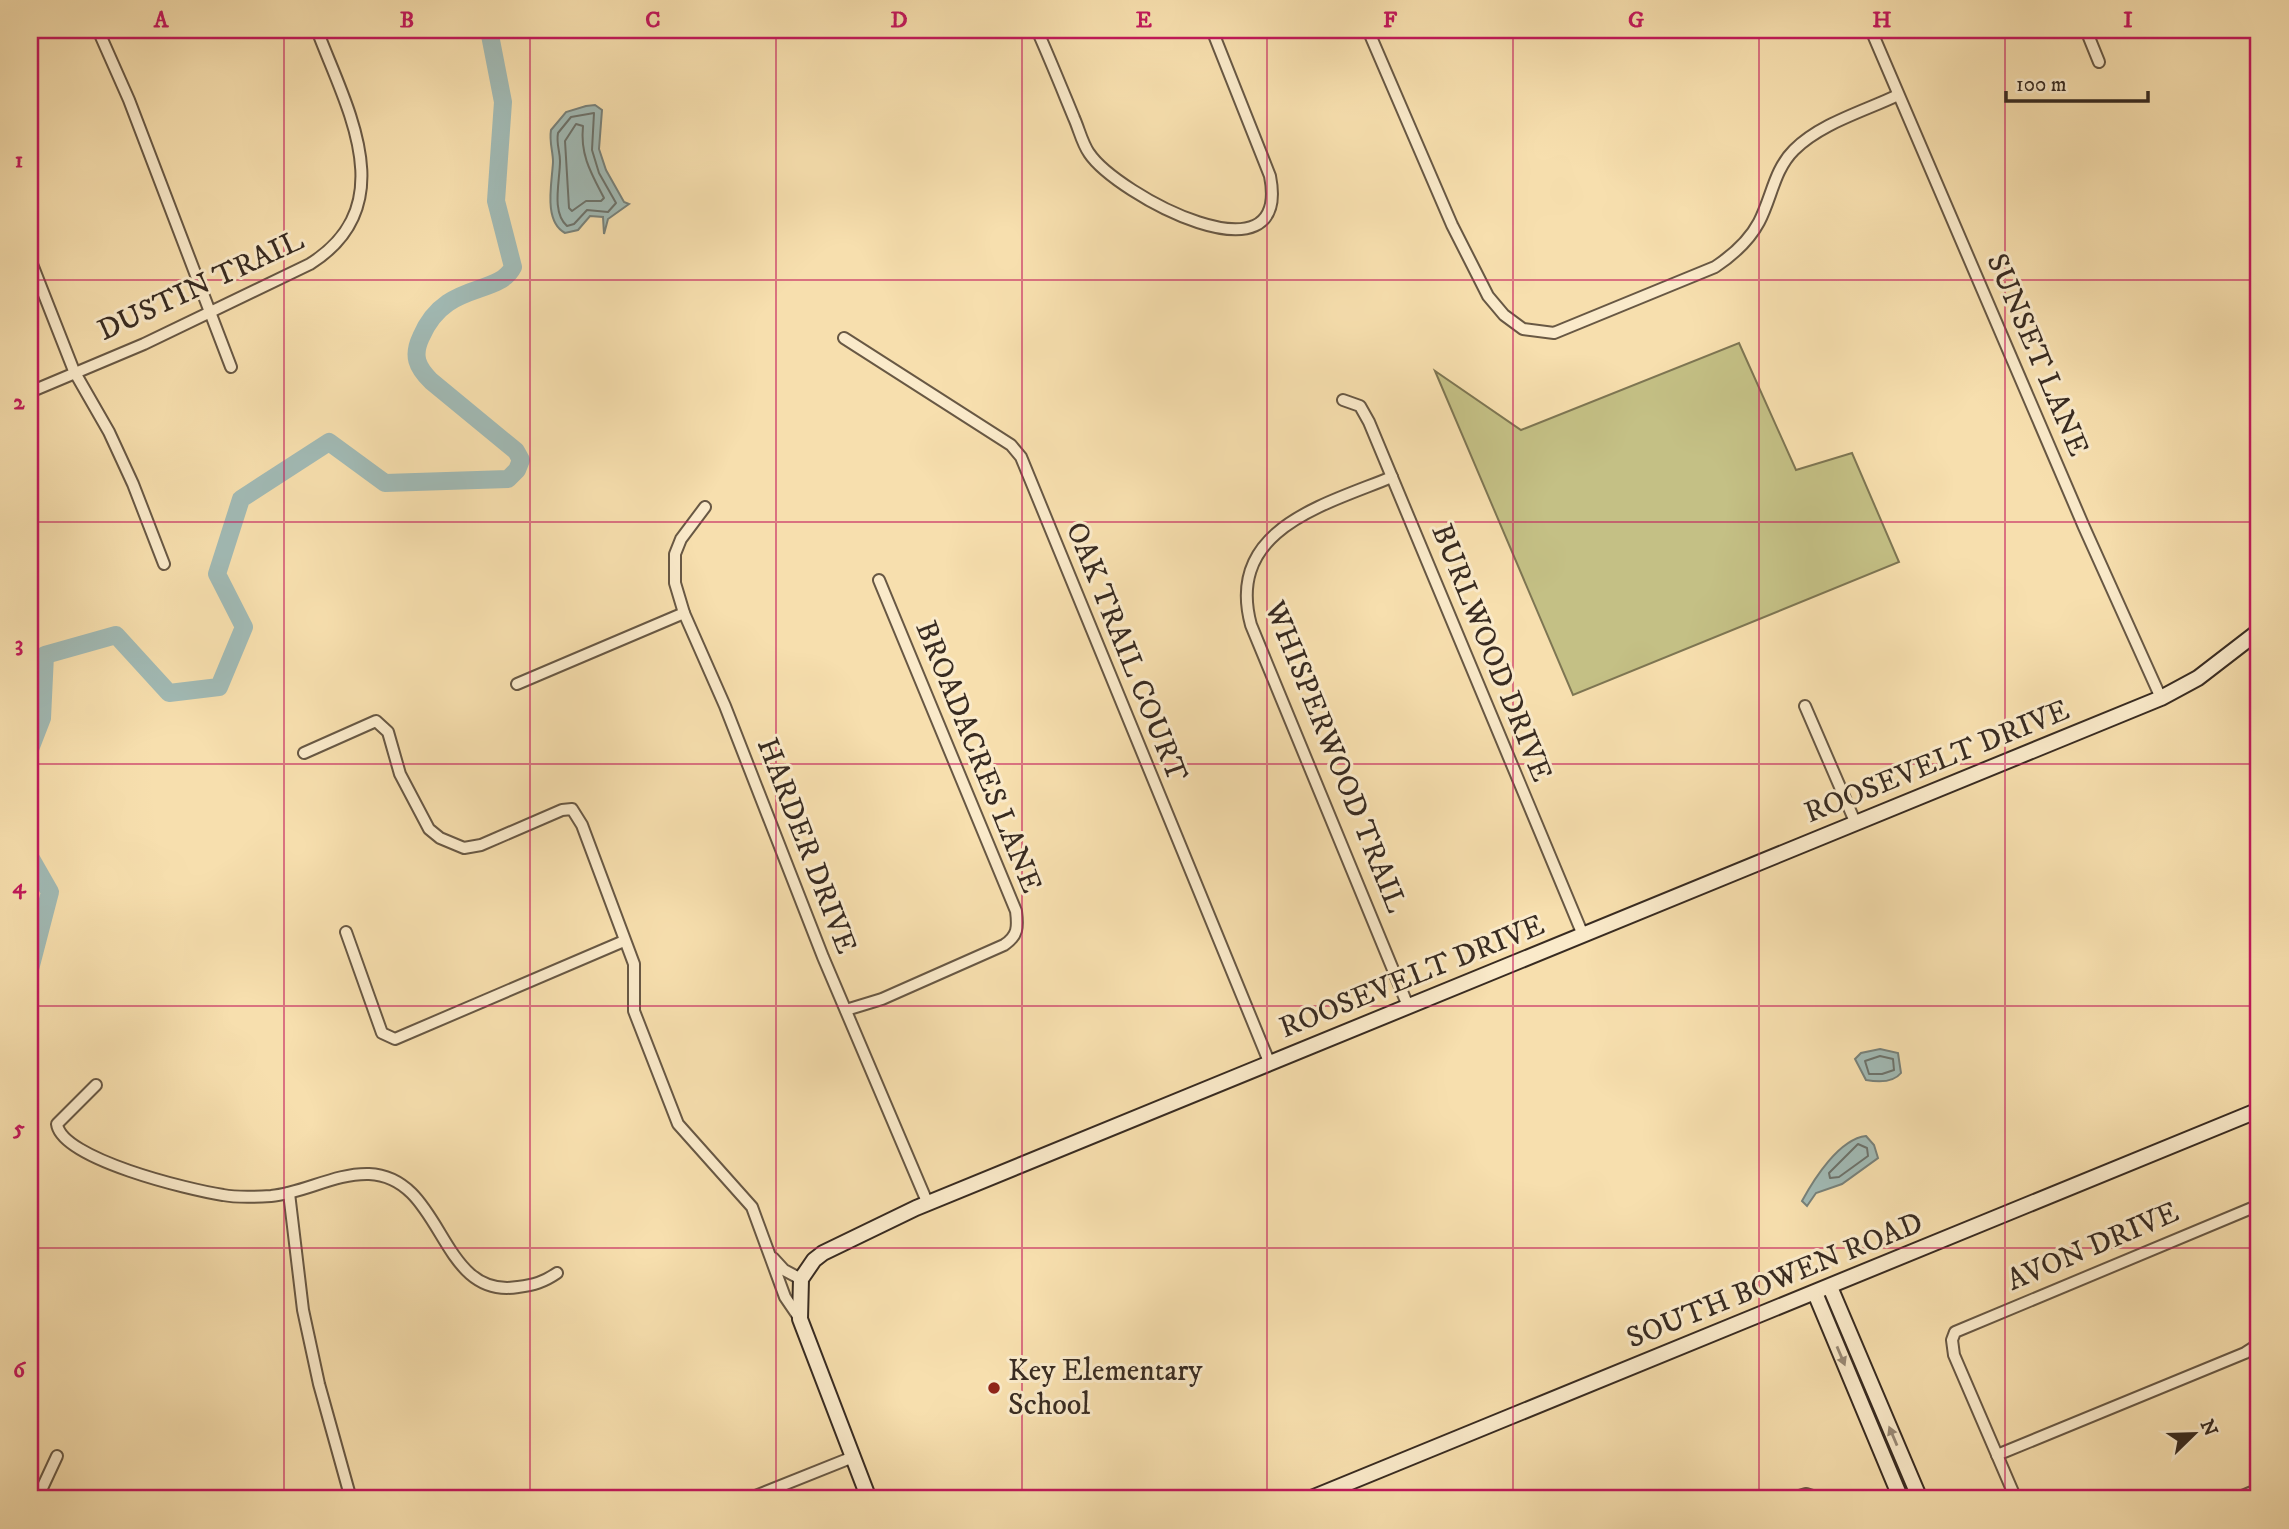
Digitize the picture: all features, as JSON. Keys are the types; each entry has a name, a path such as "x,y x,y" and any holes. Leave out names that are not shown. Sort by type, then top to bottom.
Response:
{"street":[{"path":"98,30 129,100 231,367"},
{"name":"DUSTIN TRAIL","path":"30,392 74,371 144,344 324,255 340,237 358,201 363,168 359,142 317,30"},
{"path":"1037,30 1089,154 1121,181 1175,216 1227,229 1261,221 1272,207 1273,191 1270,176 1212,30"},
{"path":"1368,30 1452,225 1488,296 1513,323 1535,333 1554,333 1715,267 1734,254 1751,235 1782,165 1794,150 1820,131 1898,95"},
{"name":"SUNSET LANE","path":"1871,30 2161,698"},
{"path":"2086,30 2099,62"},
{"path":"30,259 74,371 109,432 164,564"},
{"name":"OAK TRAIL COURT","path":"844,338 1011,445 1021,457 1270,1064"},
{"name":"BURLWOOD DRIVE","path":"1343,400 1360,406 1392,477 1583,935"},
{"name":"WHISPERWOOD TRAIL","path":"1392,477 1282,526 1259,552 1245,590 1251,625 1408,1006"},
{"name":"HARDER DRIVE","path":"705,508 681,539 675,554 675,583 684,613 725,706 846,1010 928,1204"},
{"name":"BROADACRES LANE","path":"846,1010 882,999 1004,945 1014,939 1017,925 1016,911 879,580"},
{"path":"517,684 684,613"},
{"name":"ROOSEVELT DRIVE","path":"801,1279 814,1260 823,1253 928,1204 2161,698 2208,671 2259,631"},
{"path":"1805,706 1856,824"},
{"path":"304,753 376,721 388,732 400,774 429,829 440,838 464,848 481,845 562,810 572,809 582,825 634,964 634,1011 678,1124 752,1207 785,1297 800,1319 869,1499"},
{"path":"346,932 382,1033 395,1039 624,941"},
{"path":"96,1085 57,1124 58,1131 70,1144 116,1167 222,1195 272,1196 355,1174 395,1179 407,1186 431,1216 449,1250 474,1280 505,1289 543,1283 557,1273"},
{"name":"SOUTH BOWEN ROAD","path":"1309,1499 2259,1110"},
{"path":"289,1193 303,1310 318,1384 351,1499"},
{"name":"AVON DRIVE","path":"1997,1455 1954,1355 1952,1340 1960,1329 2259,1205"},
{"path":"771,1255 784,1270 801,1279 800,1319"},
{"path":"1830,1287 1920,1499"},
{"path":"1815,1293 1901,1499"},
{"path":"2016,1499 1997,1455 2245,1353 2259,1344"},
{"path":"37,1499 57,1457"},
{"path":"748,1499 853,1457"},
{"path":"2235,1499 2259,1489"},
{"path":"1789,1499 1806,1494 1818,1497"}],"shaded area":[{"path":"1739,343 1796,470 1852,453 1899,562 1573,695 1435,371 1521,430"}],"water":[{"path":"595,105 602,110 599,149 606,170 624,202 629,204 608,219 604,234 603,217 590,216 578,230 565,233 558,227 551,211 551,130 566,112"},
{"path":"1880,1049 1898,1053 1901,1073 1889,1080 1866,1080 1855,1059 1861,1053"},
{"path":"1866,1136 1874,1145 1878,1158 1842,1184 1816,1193 1807,1206 1802,1201 1828,1161 1846,1144"}],"waterway":[{"path":"30,749 42,718 45,655 116,635 169,693 219,687 244,627 217,574 241,499 329,442 385,483 508,479 517,470 521,460 516,451 431,381 417,361 421,337 431,319 443,306 496,283 513,267 496,201 503,102 489,30"},
{"path":"30,857 50,892 30,969"}],"place":[{"name":"Key Elementary School","path":"994,1388"}]}
